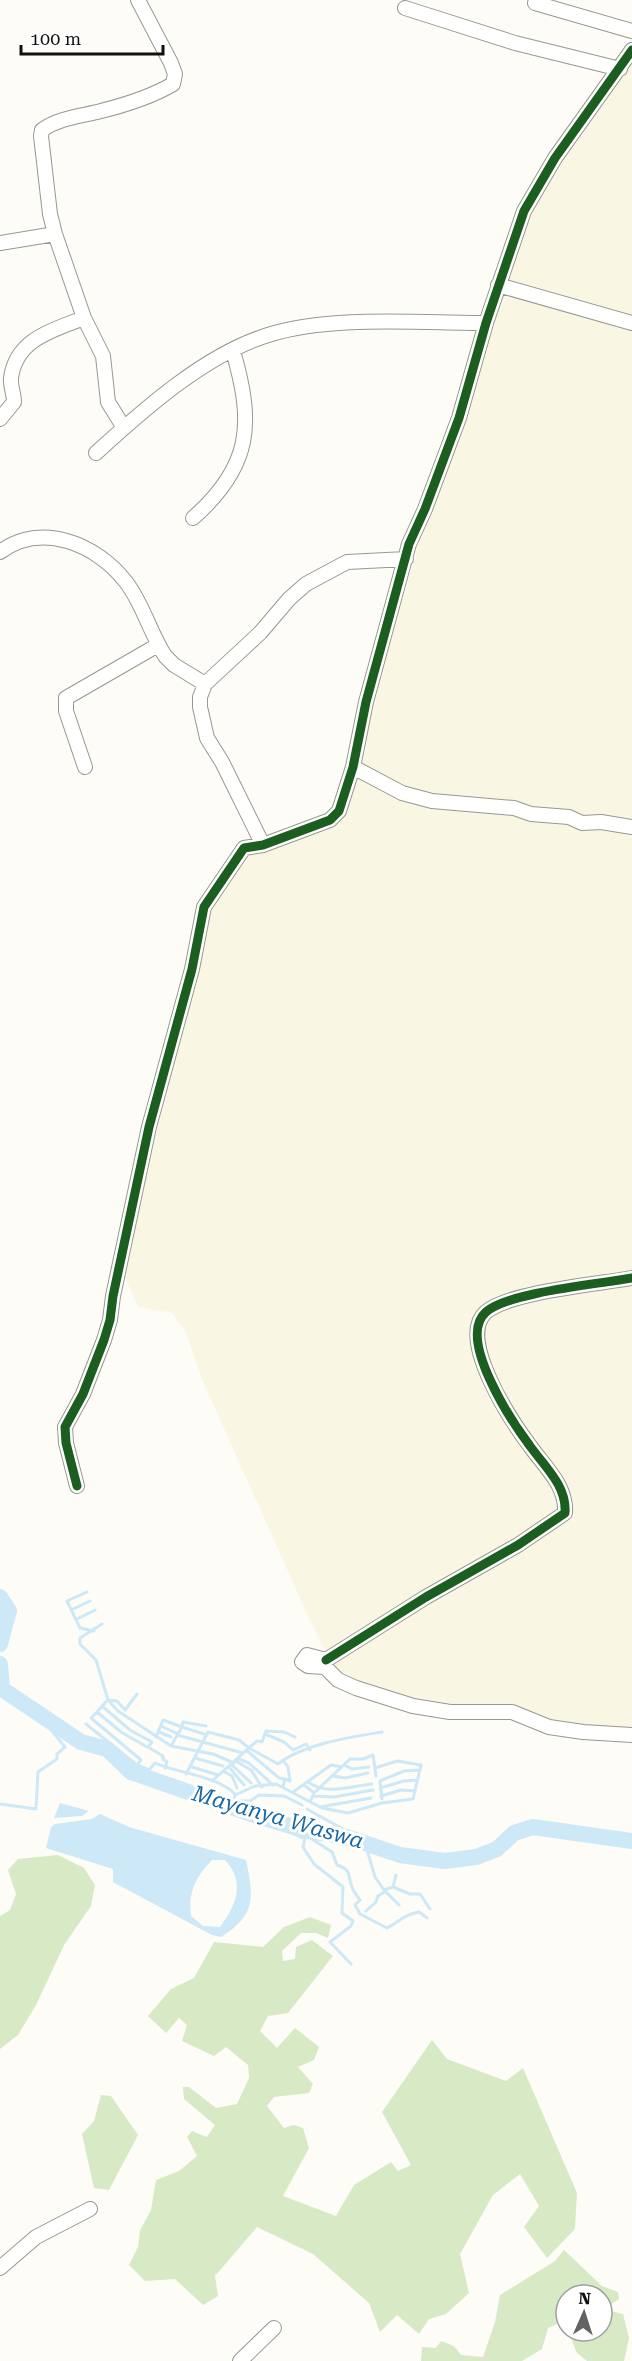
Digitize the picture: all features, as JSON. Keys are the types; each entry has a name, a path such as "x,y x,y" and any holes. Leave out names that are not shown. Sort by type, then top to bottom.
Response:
{"street":[{"path":"124,428 108,402 103,356 84,318 55,234 46,189 42,130 52,124 152,94 172,84 174,80 171,63 138,0"},
{"path":"535,3 632,31"},
{"path":"405,8 515,43 620,69"},
{"path":"77,1486 66,1443 65,1427 83,1394 110,1320 113,1296 149,1127 192,969 204,908 244,848 263,845 330,820 339,811 353,767 366,702 409,544 425,509 459,418 486,323 524,211 538,184 632,51"},
{"path":"0,243 55,234"},
{"path":"498,285 632,323"},
{"path":"0,419 14,402 11,378 20,353 43,333 84,318"},
{"path":"96,453 183,382 233,351 268,335 322,326 486,323"},
{"path":"194,518 225,487 236,467 243,440 244,394 233,351"},
{"path":"0,552 11,543 28,538 62,539 91,550 105,560 126,582 158,645 174,665 205,684"},
{"path":"263,845 222,762 207,738 200,707 200,697 205,684 260,633 289,599 306,584 347,562 406,559"},
{"path":"84,766 66,711 66,698 158,645"},
{"path":"353,767 402,793 432,801 514,808 531,814 569,817 582,823 601,822 632,827"},
{"path":"632,1278 508,1301 484,1313 476,1333 481,1357 515,1425 558,1484 566,1502 565,1513 518,1545 426,1597 325,1664 338,1680 413,1706 450,1712 512,1712 549,1727 632,1735"},
{"path":"0,2268 36,2237 90,2209"},
{"path":"240,2361 274,2328"}],"shaded area":[{"path":"632,62 632,1737 509,1715 457,1717 342,1685 307,1614 201,1377 185,1330 172,1313 138,1307 123,1273 212,903 247,854 336,823 425,523 535,203"}],"green space":[{"path":"58,1855 84,1868 95,1885 91,1906 64,1945 36,2005 18,2035 0,2049 0,1916 10,1910 16,1894 8,1870 18,1859"},
{"path":"310,1917 331,1925 328,1938 316,1933 301,1933 282,1951 283,1961 295,1959 296,1947 312,1940 333,1956 288,2013 268,2016 260,2031 277,2048 295,2028 319,2047 314,2060 298,2067 313,2084 309,2093 274,2097 267,2106 284,2128 294,2125 303,2128 309,2148 283,2196 336,2216 354,2185 391,2162 398,2171 411,2165 382,2112 432,2040 447,2059 506,2081 523,2068 577,2193 575,2229 547,2258 524,2227 539,2206 520,2174 493,2195 460,2254 469,2293 446,2314 429,2319 419,2334 397,2315 380,2332 369,2303 313,2254 257,2227 215,2276 218,2296 203,2305 175,2279 145,2281 129,2265 138,2247 140,2230 151,2210 156,2180 179,2171 197,2156 187,2137 192,2131 207,2137 215,2125 184,2099 183,2087 189,2087 216,2108 237,2104 249,2078 248,2065 226,2047 214,2056 182,2041 187,2025 179,2018 166,2033 148,2016 171,1989 194,1978 214,1942 263,1947 284,1927"},
{"path":"101,2095 111,2096 138,2135 109,2190 94,2188 82,2134 94,2121"},
{"path":"564,2250 599,2283 554,2283 554,2325 548,2328 542,2349 522,2361 421,2361 422,2347 436,2348 441,2341 454,2346 461,2355 483,2357 495,2322 500,2295 555,2261"},
{"path":"614,2290 618,2292 619,2299 614,2302"},
{"path":"614,2312 623,2314 629,2338 624,2361 587,2361 577,2353 573,2343 614,2343"}],"water":[{"path":"60,1803 89,1811 82,1816 54,1818"},
{"path":"100,1814 129,1827 246,1860 251,1895 250,1904 241,1921 221,1937 212,1935 113,1882 113,1869 46,1848 51,1827 55,1824 92,1819","holes":["212,1860 225,1860 231,1868 237,1885 234,1902 220,1927 203,1926 191,1916 190,1907 194,1885"]}],"waterway":[{"path":"87,1592 67,1601 80,1628 94,1631"},
{"name":"Mayanya Waswa","path":"0,1597 9,1611 0,1644"},
{"path":"73,1609 90,1601"},
{"path":"77,1619 95,1610"},
{"path":"102,1624 80,1638 80,1644 96,1660 108,1700 118,1711 171,1746 213,1754 234,1763"},
{"name":"Mayanya Waswa","path":"0,1664 2,1689 81,1742 107,1749 131,1772 304,1830 350,1838 400,1855 445,1861 476,1857 497,1849 514,1833 533,1827 632,1841"},
{"path":"137,1694 125,1710 117,1701 108,1700 102,1706 130,1730 152,1742 148,1747 163,1756 167,1762 165,1768"},
{"path":"102,1706 97,1712 121,1732 147,1747"},
{"path":"97,1712 91,1718 141,1760 137,1765 149,1770 155,1763 218,1783 235,1794"},
{"path":"156,1737 163,1720 182,1727 171,1746"},
{"path":"206,1726 183,1722 182,1727 207,1735"},
{"path":"0,1804 36,1809 38,1772 57,1759 57,1754 65,1747 52,1731 51,1724"},
{"path":"86,1724 137,1765"},
{"path":"161,1726 176,1733"},
{"path":"186,1774 208,1732 239,1740 249,1748 257,1741 262,1742 266,1731 284,1732 295,1737"},
{"path":"159,1732 171,1737"},
{"path":"212,1781 249,1748 278,1764 314,1746 382,1732"},
{"path":"265,1734 284,1742 293,1750 306,1744 310,1750"},
{"path":"177,1735 243,1753"},
{"path":"246,1750 279,1778 285,1779"},
{"path":"310,1802 314,1793 350,1759 363,1759 373,1755 376,1776"},
{"path":"195,1758 223,1766"},
{"path":"239,1759 249,1763 273,1785"},
{"path":"283,1760 288,1767 290,1781 285,1779 283,1786"},
{"path":"236,1761 251,1770 262,1787"},
{"path":"231,1807 235,1795 255,1786 276,1784 322,1808 348,1813 382,1803 413,1799 421,1765 397,1761 375,1768"},
{"path":"232,1765 251,1783"},
{"path":"293,1792 331,1765 342,1767"},
{"path":"344,1765 352,1769 369,1767"},
{"path":"192,1767 218,1775"},
{"path":"229,1767 244,1785"},
{"path":"382,1799 380,1781 404,1771 420,1770"},
{"path":"223,1771 232,1776 237,1788"},
{"path":"333,1776 345,1778 368,1773"},
{"path":"380,1788 417,1780"},
{"path":"308,1782 331,1789 372,1784"},
{"path":"304,1785 314,1793"},
{"path":"313,1796 334,1797 373,1790"},
{"path":"381,1796 401,1790 415,1791"},
{"path":"234,1801 250,1801 259,1795 284,1796 302,1805"},
{"path":"320,1807 371,1798"},
{"path":"307,1809 350,1833 350,1838"},
{"path":"276,1826 305,1839 303,1847 314,1864 343,1887 342,1913 353,1921 351,1926 330,1942 351,1964"},
{"path":"304,1830 304,1834 332,1852 337,1865 347,1871 353,1889 360,1900 355,1905 360,1914 387,1928 414,1913 419,1912 427,1918"},
{"path":"365,1843 375,1877 384,1890 393,1887 396,1875"},
{"path":"393,1887 410,1894 420,1894 430,1909"},
{"path":"366,1911 376,1902 378,1896 386,1891"},
{"path":"386,1892 399,1905"}],"cycle path":[{"path":"77,1486 66,1443 65,1427 83,1394 110,1320 113,1296 149,1127 192,969 204,907 244,848 263,845 330,820 339,811 353,767 366,702 409,544 425,509 459,418 486,323 524,211 555,158 632,50"},
{"path":"326,1660 426,1597 518,1545 565,1513 565,1503 559,1485 511,1419 490,1380 478,1341 479,1324 486,1312 514,1299 632,1278"}]}
